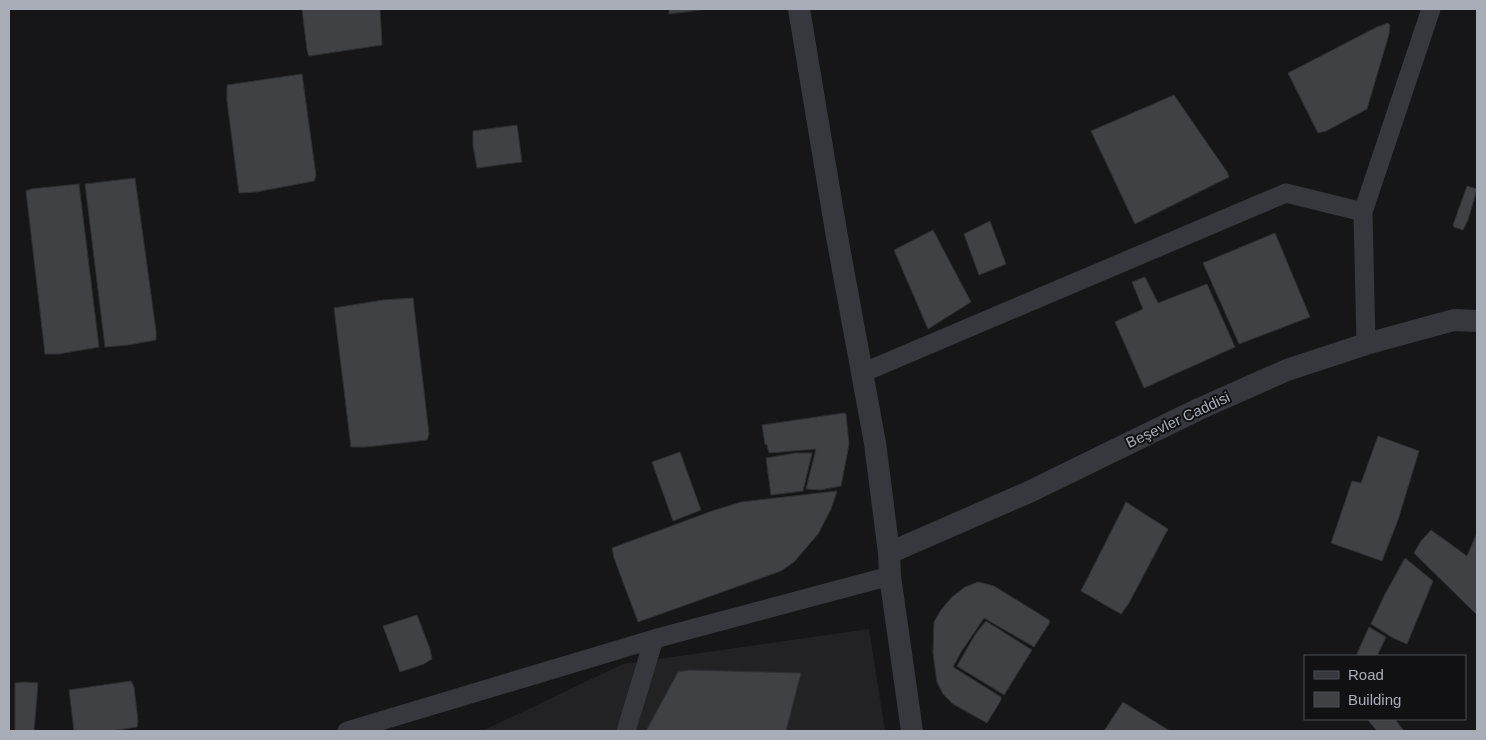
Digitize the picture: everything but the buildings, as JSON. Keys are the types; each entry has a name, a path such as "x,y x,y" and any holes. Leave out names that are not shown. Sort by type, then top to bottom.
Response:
{"street":[{"path":"800,9 837,237 875,443 889,553 890,576 912,731"},
{"path":"1366,344 1363,212 1432,9"},
{"path":"862,373 1286,193 1363,212"},
{"name":"Beşevler Caddisi","path":"889,553 1029,492 1226,397 1288,370 1366,344 1454,320 1477,320"},
{"path":"347,731 654,639 890,576"},
{"path":"626,731 654,639"}],"shaded area":[{"path":"869,629 885,731 482,731 623,664"}]}
